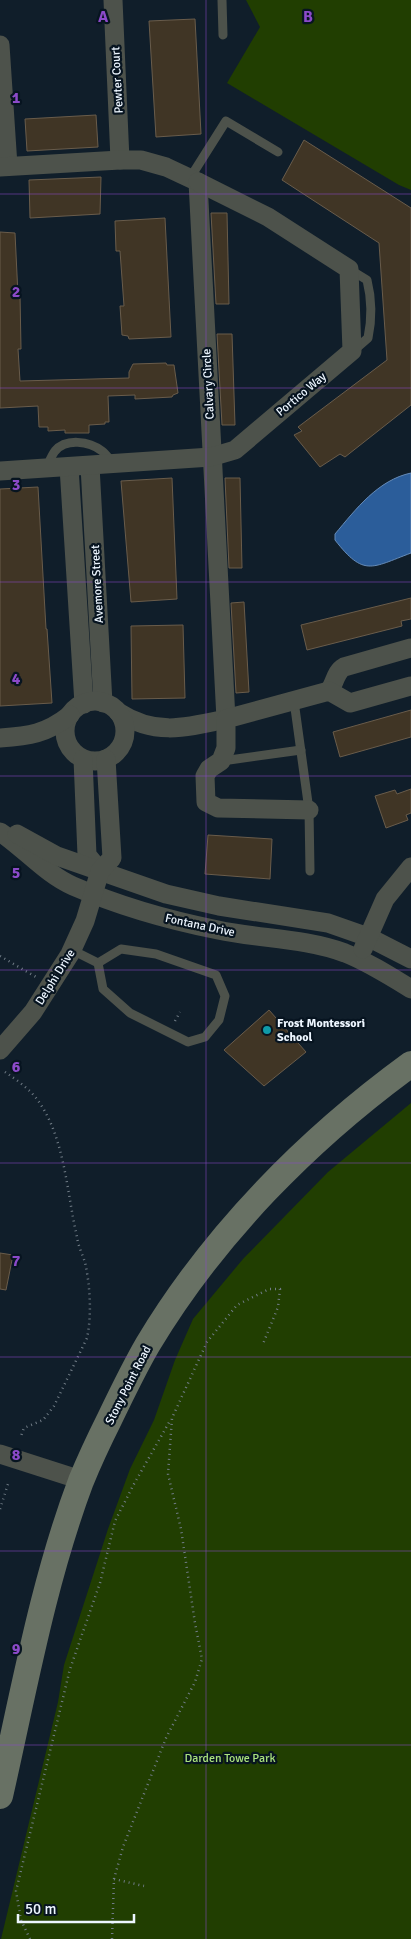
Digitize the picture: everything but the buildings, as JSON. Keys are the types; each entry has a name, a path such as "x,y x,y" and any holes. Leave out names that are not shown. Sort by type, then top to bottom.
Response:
{"main road":[{"name":"Stony Point Road","path":"0,1796 46,1592 56,1557 82,1480 127,1383 148,1345 188,1285 218,1246 253,1206 314,1144 411,1064"}],"street":[{"name":"Pewter Court","path":"113,0 120,160"},
{"path":"0,45 4,166 141,160 194,180"},
{"name":"Portico Way","path":"0,471 211,456 235,450 352,351 349,269 268,218 194,180"},
{"name":"Calvary Circle","path":"194,180 226,720 226,748 221,761"},
{"name":"Avemore Street","path":"90,466 111,707"},
{"name":"Avemore Street","path":"69,467 77,709"},
{"path":"0,738 30,736 58,724 88,702 111,707 130,720 158,728 197,726 226,720 329,691 339,670 344,667 411,648"},
{"path":"329,691 350,702 411,686"},
{"path":"93,894 100,871 112,858 112,755 125,737 125,727 111,707"},
{"path":"77,709 65,732 66,741 79,756 87,855 100,871"},
{"path":"30,736 61,745 79,756 98,762 140,736 158,728"},
{"path":"221,761 209,768 206,776 205,795 206,802 210,806 218,808 309,810"},
{"path":"0,824 57,856 166,894 219,906 328,923 368,936 411,959"},
{"name":"Fontana Drive","path":"0,832 70,885 93,894 148,913 220,931 313,944 359,959 411,990"},
{"path":"359,959 385,899 411,867"},
{"name":"Delphi Drive","path":"0,1050 33,1012 72,950 85,921 93,894"},
{"path":"0,1454 82,1480"}],"lane":[{"path":"222,0 223,35"},
{"path":"194,180 226,121 278,152"},
{"path":"46,469 55,452 63,445 76,442 87,443 102,450 114,464"},
{"path":"294,701 309,810 310,871"},
{"path":"221,761 301,750"},
{"path":"121,949 156,954 216,975 225,996 219,1020 205,1038 188,1042 130,1013 103,989 98,963 121,949"},
{"path":"72,950 98,963"}],"path":[{"path":"0,956 51,985"},
{"path":"5,1072 17,1080 39,1101 53,1129 64,1169 77,1238 85,1263 90,1327 87,1338 54,1406 43,1420 24,1428 21,1436"},
{"path":"30,1939 21,1920 16,1891 70,1669 100,1582 116,1521 134,1484 172,1418 207,1342 237,1305 269,1289 280,1289 278,1307 263,1344"},
{"path":"112,1939 114,1879 123,1847 166,1738 195,1682 202,1659 194,1623 181,1529 168,1474 172,1418"},
{"path":"0,1509 9,1481"},
{"path":"114,1879 144,1886"}],"green space":[{"path":"246,0 411,0 411,190 399,185 227,83 260,27"},
{"name":"Darden Towe Park","path":"411,1103 411,1939 1,1939 58,1702 64,1665 108,1529 130,1469 154,1420 175,1360 193,1319 243,1259 328,1172"}],"water":[{"path":"411,473 411,553 369,566 353,560 335,540 335,534 368,497 388,482"}],"place":[{"name":"Frost Montessori School","path":"267,1030"}]}
